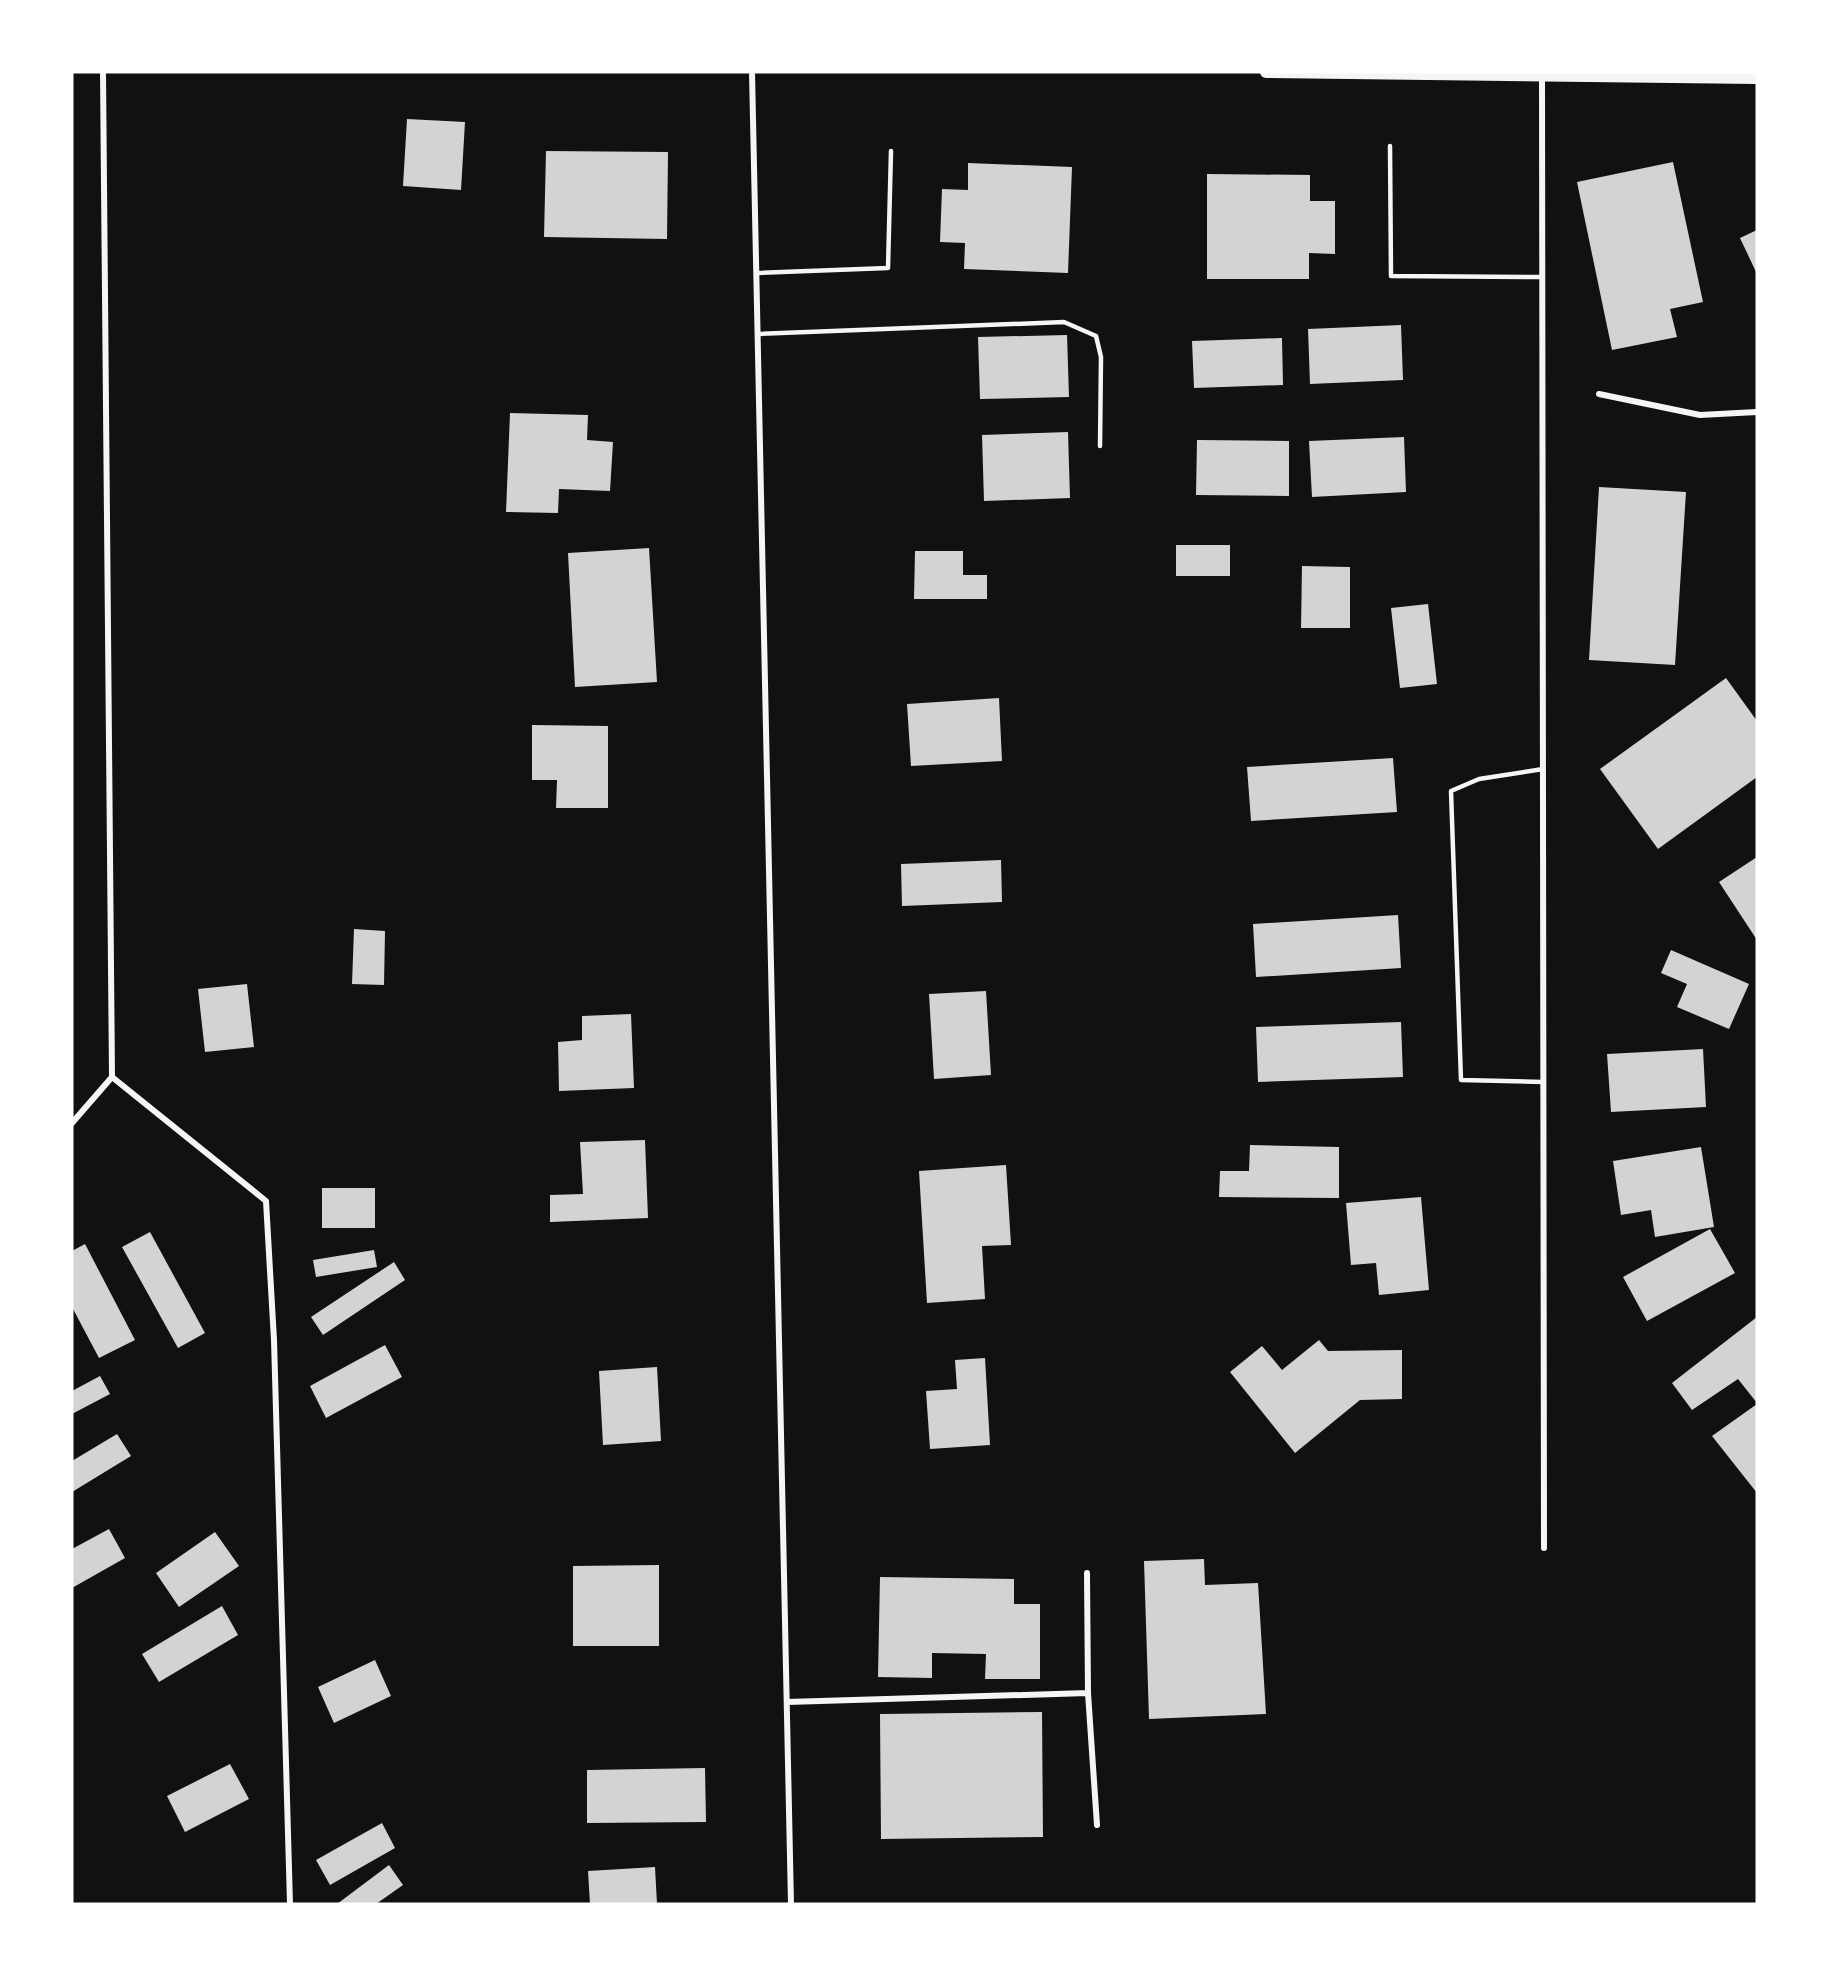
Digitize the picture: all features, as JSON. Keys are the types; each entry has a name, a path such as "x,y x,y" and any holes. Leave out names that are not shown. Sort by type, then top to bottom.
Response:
{"main road":[{"path":"1266,72 1757,78"}],"street":[{"path":"72,1123 112,1077 103,72"},
{"path":"752,72 791,1904"},
{"path":"1542,74 1544,1548"},
{"path":"1599,394 1700,415 1757,412"},
{"path":"112,1077 266,1201 274,1340 290,1904"},
{"path":"1087,1573 1088,1693 1097,1826"},
{"path":"787,1702 1088,1693"}],"lane":[{"path":"1390,146 1391,276 1542,277"},
{"path":"758,273 888,268 891,151"},
{"path":"758,334 1064,322 1096,336 1101,357 1100,446"},
{"path":"1543,770 1479,779 1451,791 1461,1080 1543,1082"}],"building":[{"path":"407,119 465,122 461,190 403,186"},
{"path":"546,151 668,152 667,239 544,237"},
{"path":"1673,162 1703,302 1670,309 1677,337 1612,350 1577,182"},
{"path":"968,163 1072,167 1068,273 964,269 965,243 940,242 942,189 968,190"},
{"path":"1207,174 1310,175 1310,201 1335,201 1335,254 1309,253 1309,279 1207,279"},
{"path":"1757,230 1757,274 1740,238"},
{"path":"1401,325 1403,380 1310,384 1308,329"},
{"path":"1067,335 1069,397 980,399 978,337"},
{"path":"1282,338 1283,385 1194,388 1192,341"},
{"path":"510,413 588,415 587,440 613,442 610,491 559,489 558,513 506,512"},
{"path":"1068,432 1070,498 984,501 982,435"},
{"path":"1404,437 1406,492 1312,497 1309,441"},
{"path":"1197,440 1289,441 1289,496 1196,495"},
{"path":"1599,487 1686,492 1675,665 1589,660"},
{"path":"1176,545 1230,545 1230,576 1176,576"},
{"path":"649,548 657,682 575,687 568,553"},
{"path":"915,551 963,551 963,575 987,575 987,599 914,599"},
{"path":"1302,566 1350,567 1350,628 1301,628"},
{"path":"1428,604 1437,684 1400,688 1391,608"},
{"path":"1726,678 1757,721 1757,777 1658,849 1600,769"},
{"path":"999,698 1002,761 911,766 907,704"},
{"path":"532,725 608,726 608,808 556,808 557,780 532,780"},
{"path":"1393,758 1397,812 1251,821 1247,767"},
{"path":"1757,857 1757,940 1719,882"},
{"path":"1001,860 1002,902 902,906 901,864"},
{"path":"1398,915 1401,968 1256,977 1253,924"},
{"path":"354,929 385,931 384,985 352,984"},
{"path":"1671,950 1749,984 1729,1029 1677,1007 1687,984 1661,973"},
{"path":"247,984 254,1047 205,1052 198,989"},
{"path":"986,991 991,1075 934,1079 929,994"},
{"path":"631,1014 634,1088 559,1091 558,1042 582,1040 582,1016"},
{"path":"1401,1022 1403,1077 1258,1082 1256,1027"},
{"path":"1703,1049 1706,1107 1611,1112 1607,1054"},
{"path":"645,1140 648,1218 550,1222 550,1195 583,1194 580,1142"},
{"path":"1250,1145 1339,1147 1339,1198 1219,1197 1220,1171 1249,1171"},
{"path":"1701,1147 1714,1227 1655,1237 1651,1210 1621,1215 1613,1161"},
{"path":"1006,1165 1011,1245 982,1246 985,1299 927,1303 919,1171"},
{"path":"322,1188 375,1188 375,1228 322,1228"},
{"path":"1421,1197 1429,1290 1379,1295 1376,1263 1351,1265 1346,1203"},
{"path":"1710,1229 1735,1273 1647,1321 1623,1277"},
{"path":"150,1232 205,1333 178,1348 122,1247"},
{"path":"85,1244 135,1340 99,1358 72,1307 72,1251"},
{"path":"374,1250 377,1267 316,1277 313,1260"},
{"path":"394,1262 405,1280 323,1335 311,1317"},
{"path":"1757,1317 1757,1403 1738,1379 1692,1410 1672,1383"},
{"path":"1319,1340 1328,1351 1402,1350 1402,1399 1360,1400 1295,1453 1230,1372 1262,1346 1282,1370"},
{"path":"385,1345 402,1377 326,1418 310,1386"},
{"path":"985,1358 990,1445 930,1449 926,1391 957,1389 955,1360"},
{"path":"657,1367 661,1441 603,1445 599,1371"},
{"path":"100,1376 110,1394 72,1414 72,1391"},
{"path":"1757,1404 1757,1493 1712,1436"},
{"path":"117,1434 131,1456 72,1492 72,1461"},
{"path":"109,1529 125,1558 72,1588 72,1549"},
{"path":"215,1532 239,1566 179,1607 156,1573"},
{"path":"1204,1559 1205,1585 1258,1583 1266,1714 1149,1719 1144,1561"},
{"path":"659,1565 659,1646 573,1646 573,1566"},
{"path":"880,1577 1014,1579 1014,1604 1040,1604 1040,1679 985,1679 986,1654 932,1653 932,1678 878,1677"},
{"path":"222,1606 238,1635 159,1682 142,1654"},
{"path":"375,1660 391,1696 334,1723 318,1687"},
{"path":"1042,1712 1043,1837 881,1839 880,1714"},
{"path":"230,1764 249,1799 185,1832 167,1796"},
{"path":"705,1768 706,1822 587,1823 587,1770"},
{"path":"382,1823 395,1848 330,1885 316,1860"},
{"path":"389,1865 403,1885 376,1904 337,1904"},
{"path":"655,1867 657,1904 590,1904 588,1871"}]}
